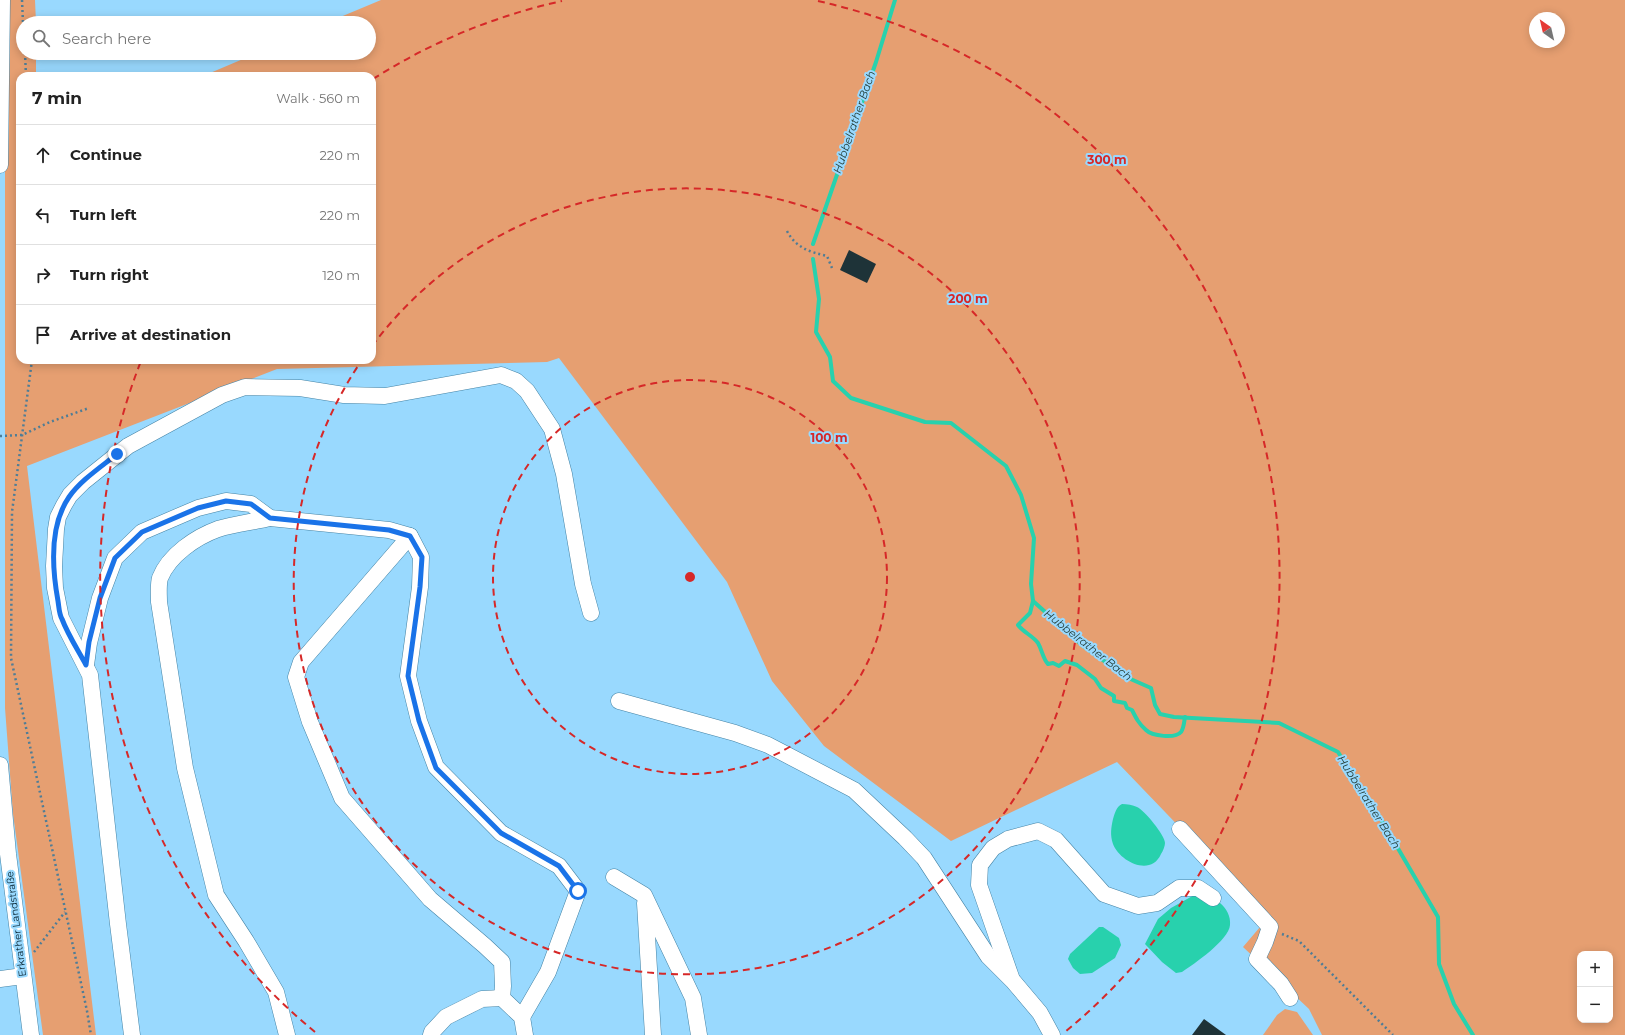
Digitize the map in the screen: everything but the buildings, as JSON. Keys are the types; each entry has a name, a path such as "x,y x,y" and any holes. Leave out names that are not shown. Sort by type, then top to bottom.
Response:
{"street":[{"path":"0,165 2,0"},
{"path":"132,1035 90,675 61,618 55,588 54,566 58,517 70,495 83,482 128,446 222,395 244,387 300,388 344,395 386,396 501,375 516,381 528,391 552,429 564,474 583,584 591,613"},
{"path":"86,665 89,642 100,598 115,558 142,532 198,508 226,501 251,504 270,518"},
{"path":"287,1035 276,992 216,895 185,768 159,602 160,579 167,565 177,555 201,537 219,529 270,518 389,530 410,536 422,557 420,587 408,676 419,721 436,768 501,833 559,866 578,891 548,972 522,1017"},
{"path":"410,536 301,662 296,677 310,722 342,798 430,899 502,962 502,998"},
{"path":"618,701 735,733 768,745 854,790 924,858 988,956 1013,980 1040,1013 1052,1035"},
{"name":"Erkrather Landstraße","path":"0,765 8,854 22,976 31,1035"},
{"path":"1180,829 1270,927 1257,959 1281,984 1290,998"},
{"path":"1013,980 979,885 980,866 993,848 1008,839 1038,831 1056,840 1104,894 1138,906 1157,903 1179,888 1198,888 1213,898"},
{"path":"614,877 644,895 693,998 699,1035"},
{"path":"644,895 652,1035"},
{"path":"0,980 22,976"},
{"path":"431,1035 446,1017 482,999 502,998 522,1017 526,1035"}],"path":[{"path":"22,0 23,16"},
{"path":"25,60 26,72"},
{"path":"788,231 791,239 806,251 827,256 832,268"},
{"path":"31,364 12,512 11,658 91,1035"},
{"path":"0,436 22,435 50,422 89,408"},
{"path":"34,954 42,941 65,912"},
{"path":"1270,927 1299,941 1394,1035"}],"shaded area":[{"path":"10,0 35,0 36,16 16,16 16,60 36,60 36,72 16,72 16,364 376,364 376,72 212,72 241,60 376,60 376,16 343,16 381,0 1625,0 1625,1035 1322,1035 1309,1009 1243,947 1266,920 1239,889 1117,762 951,841 824,746 772,681 727,582 559,358 547,362 277,369 27,466 96,1035 43,1035 13,814 5,708 5,132"},
{"path":"1122,804 1128,804 1140,809 1154,823 1162,834 1165,844 1164,848 1156,861 1150,865 1143,866 1129,861 1117,851 1113,844 1111,832 1113,819 1117,808"},
{"path":"1196,894 1212,904 1220,903 1228,912 1230,925 1224,938 1218,944 1182,972 1176,973 1162,962 1145,944 1158,919 1171,908"},
{"path":"1099,927 1103,927 1119,938 1121,945 1115,958 1092,973 1080,974 1073,968 1068,959 1070,954"},
{"path":"1285,1009 1297,1012 1313,1035 1263,1035 1277,1015"}],"waterway":[{"name":"Hubbelrather Bach","path":"813,244 876,62 895,0"},
{"name":"Hubbelrather Bach","path":"813,259 819,299 816,332 830,357 833,381 851,398 925,422 951,423 1006,466 1021,495 1034,538 1031,584 1033,601 1082,645 1126,677 1151,688 1155,705 1160,714 1174,717 1279,723 1338,752 1382,821 1438,917 1439,964 1454,1004 1473,1035"},
{"path":"1033,601 1030,613 1018,625 1038,643 1048,664 1053,663 1059,666 1065,661 1077,665 1095,679 1101,688 1114,696 1114,701 1125,703 1127,708 1132,710 1141,725 1153,734 1164,736 1178,734 1183,729 1185,717"}],"route":[{"path":"117,454 83,482 70,495 58,517 56,529 54,548 55,588 61,618 86,665 89,642 100,598 115,558 142,532 198,508 226,501 251,504 270,518 389,530 410,536 422,557 420,587 408,676 419,721 436,768 501,833 559,866 578,891"}]}
